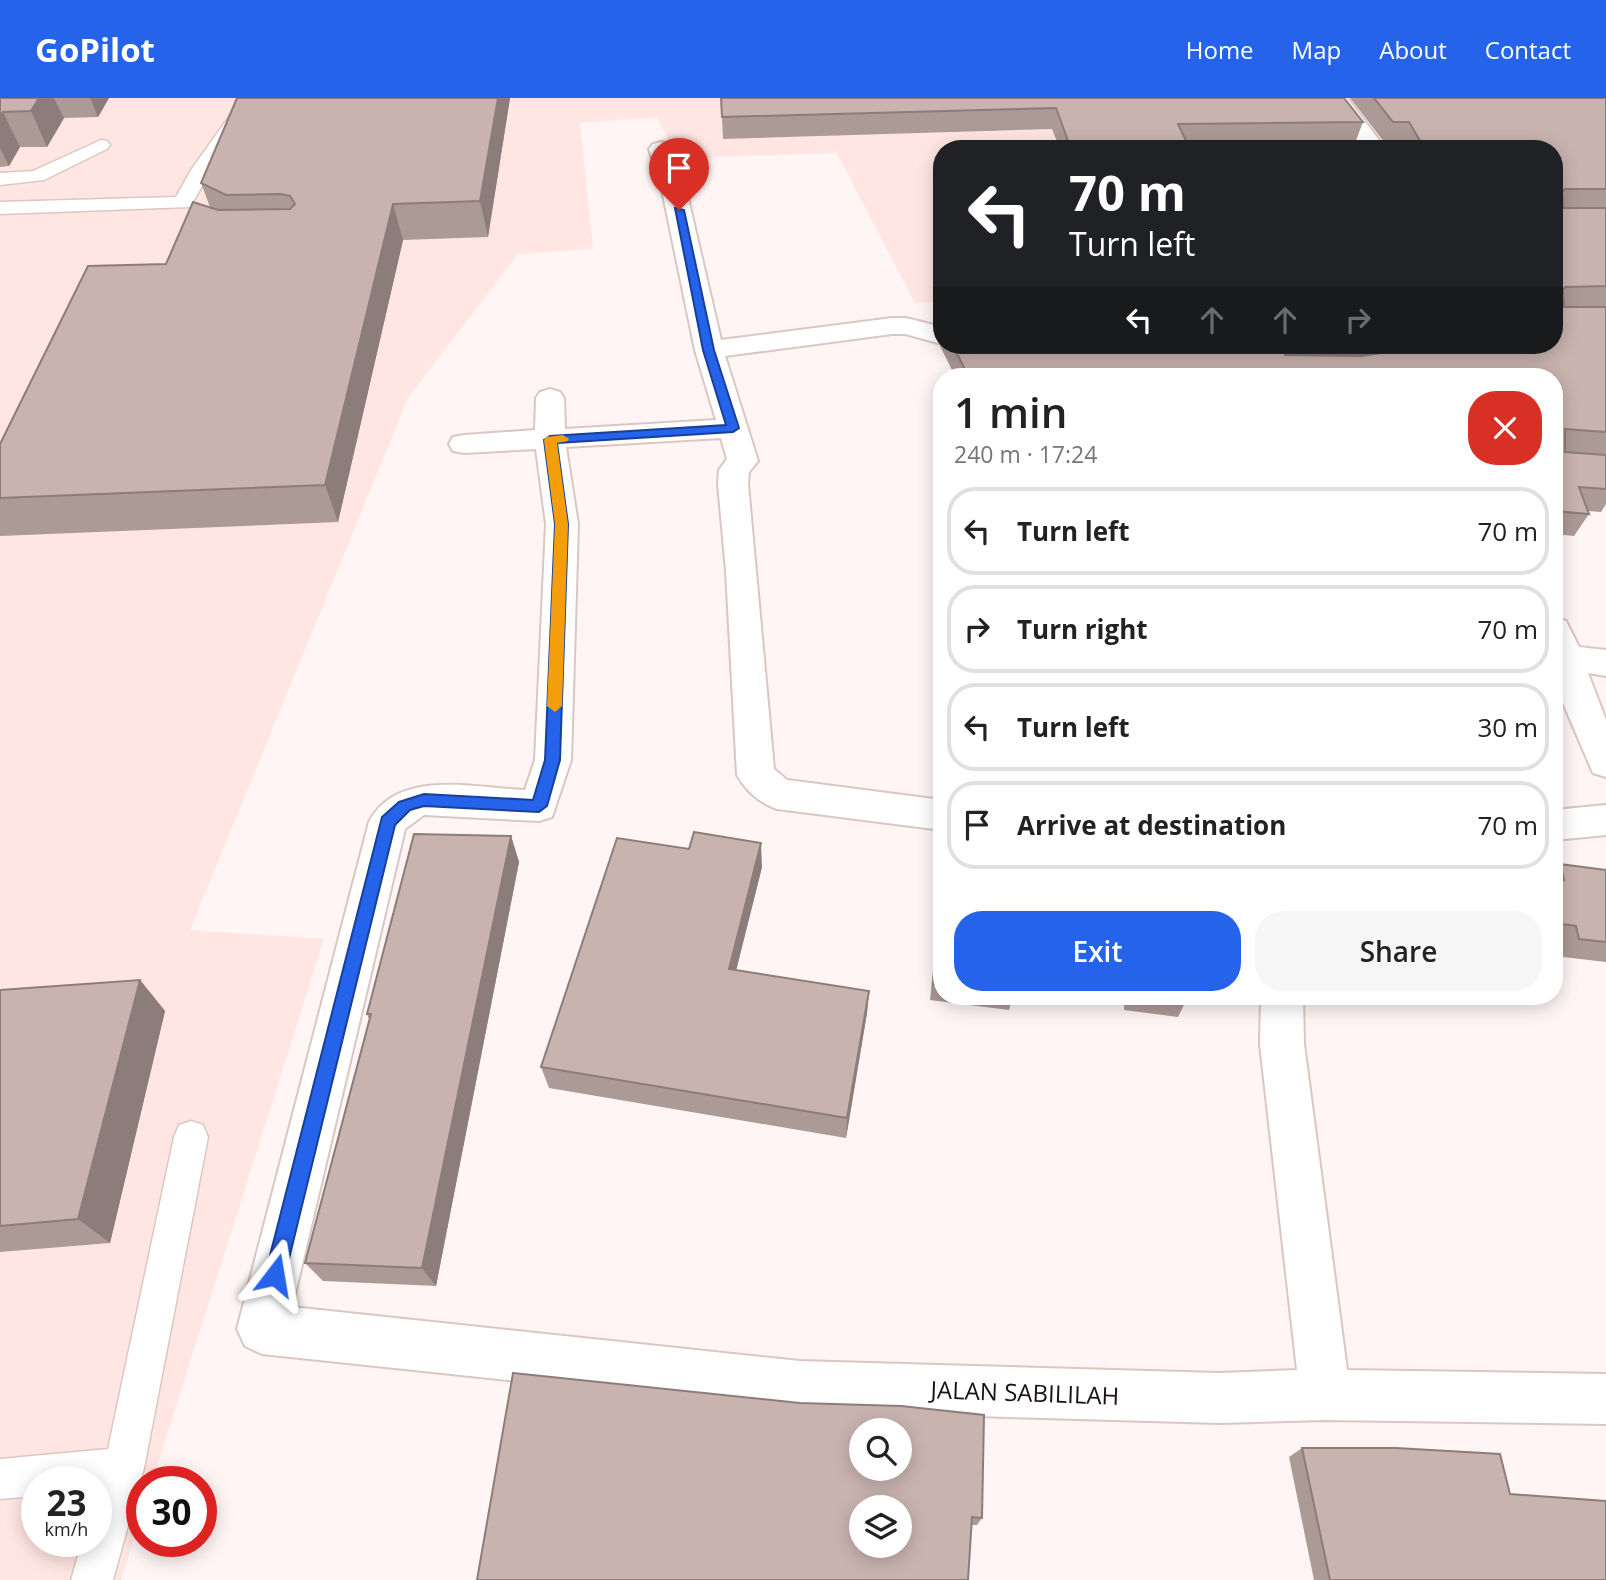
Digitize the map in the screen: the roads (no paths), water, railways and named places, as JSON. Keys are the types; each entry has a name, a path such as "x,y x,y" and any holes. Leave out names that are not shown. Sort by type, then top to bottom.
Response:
{"street":[{"path":"1335,98 1368,140"},
{"path":"661,149 673,185 709,350 743,461 734,470 733,484 742,571 756,775 777,794 933,814"},
{"path":"709,350 892,326 906,326 933,334"},
{"path":"550,398 550,440"},
{"path":"464,444 733,428"},
{"name":"JALAN SABILILAH","path":"550,440 562,524 553,760 539,806 424,800 405,806 388,822 262,1329 800,1386 1220,1398 1325,1395 1606,1399"},
{"path":"1563,645 1606,663"},
{"path":"1563,651 1572,682 1606,763"},
{"path":"1563,824 1606,820"},
{"path":"1282,1005 1282,1044 1325,1395"}],"lane":[{"path":"183,203 200,170 242,111 251,104 273,99 303,98"},
{"path":"0,179 37,176 101,145"},
{"path":"0,208 183,203 200,220"},
{"path":"92,1580 124,1468 191,1137"},
{"path":"0,1479 124,1468"}]}
